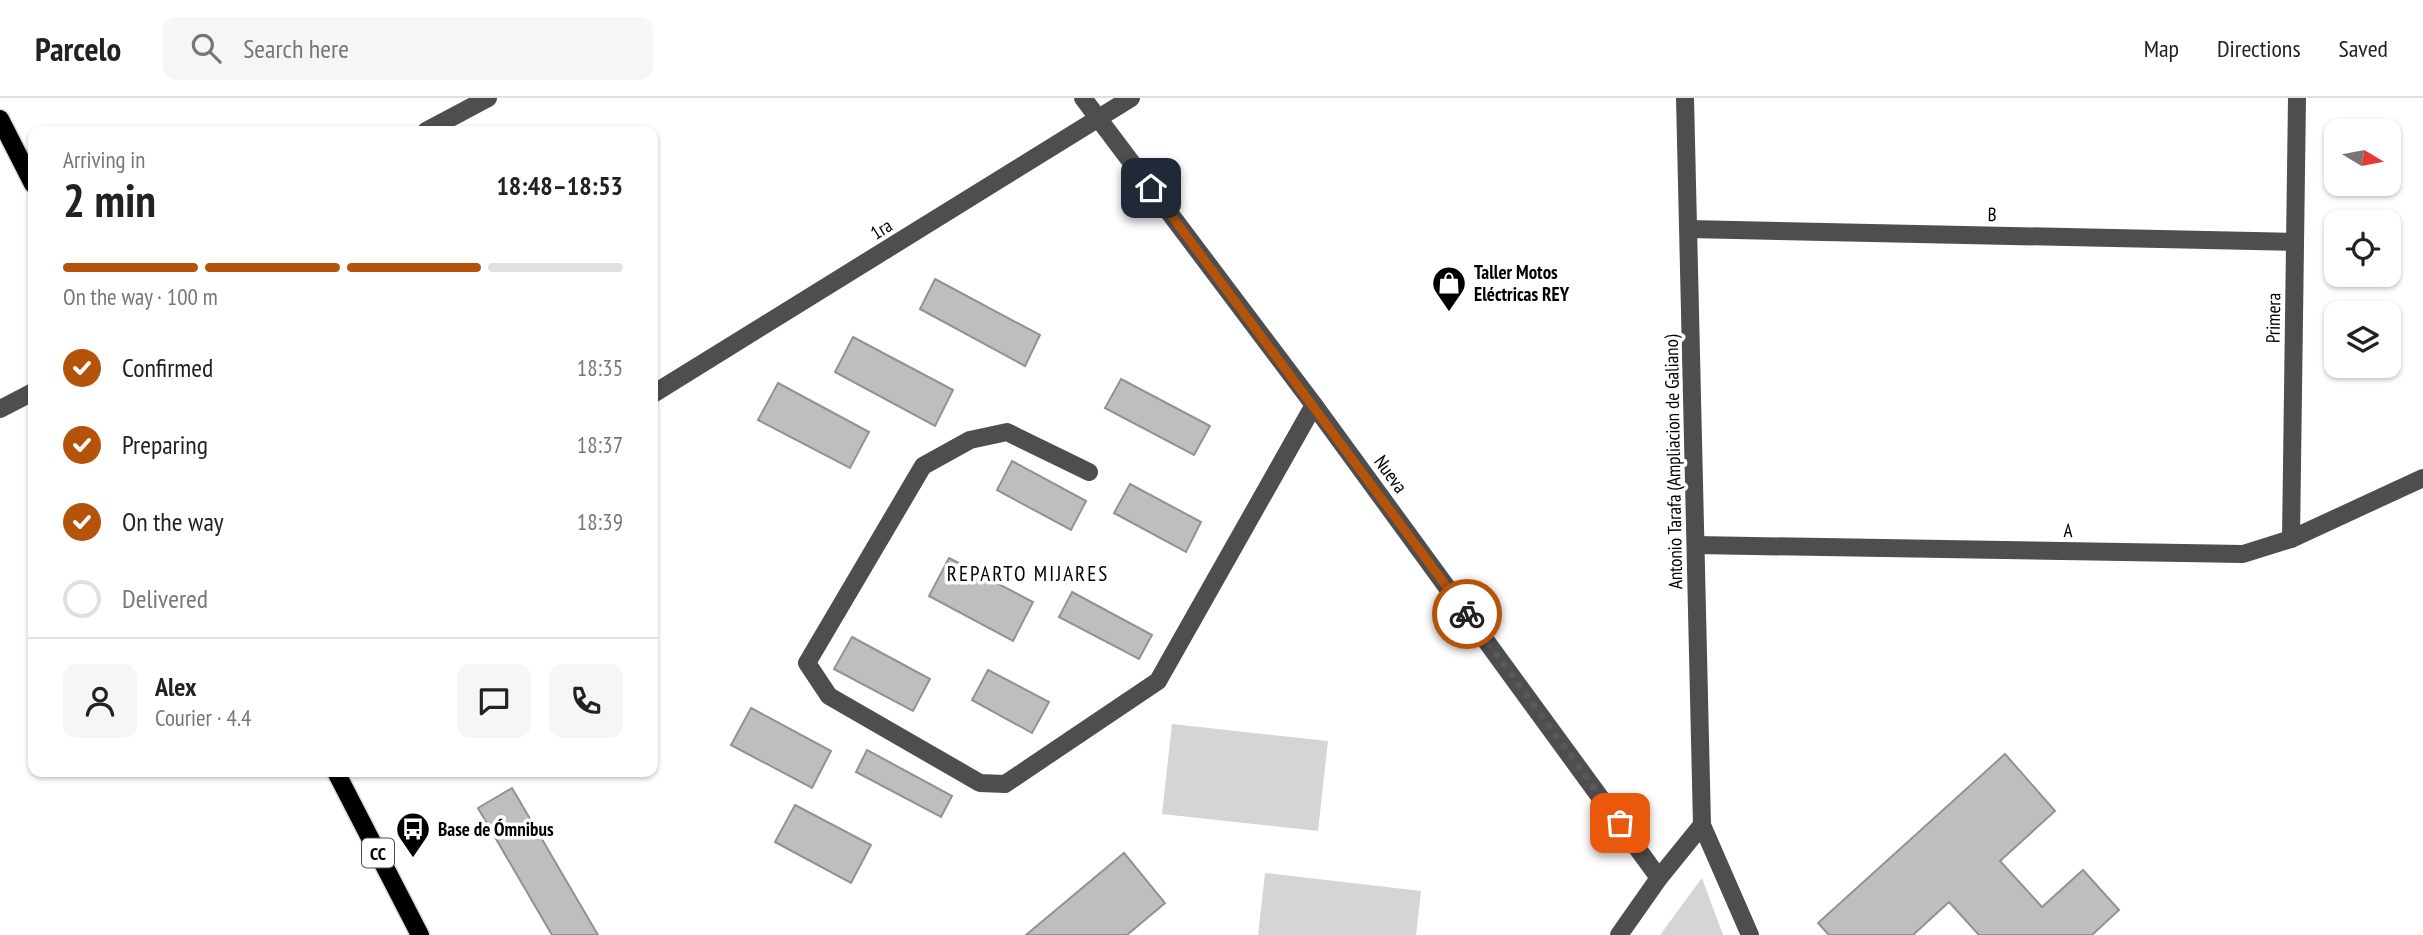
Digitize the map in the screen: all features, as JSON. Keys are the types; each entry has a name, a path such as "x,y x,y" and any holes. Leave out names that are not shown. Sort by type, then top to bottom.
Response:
{"main road":[{"path":"0,119 28,174"},
{"name":"CC","path":"339,777 420,935"}],"street":[{"path":"435,126 488,98"},
{"name":"Nueva","path":"1083,98 1314,405 1659,878"},
{"name":"1ra","path":"658,391 1131,98"},
{"name":"Antonio Tarafa (Ampliacion de Galiano)","path":"1685,98 1702,825"},
{"name":"Primera","path":"2291,538 2297,98"},
{"name":"B","path":"1689,229 2295,242"},
{"path":"0,409 28,395"},
{"path":"1089,472 1007,432 970,440 923,466 807,663 829,696 980,783 1005,784 1158,681 1314,405"},
{"name":"A","path":"1696,545 2243,554 2291,538 2423,478"},
{"path":"1619,935 1659,878 1702,825 1750,935"}],"shaded area":[{"path":"1172,724 1328,741 1318,831 1162,814"},
{"path":"1265,873 1421,891 1416,935 1258,935"},
{"path":"1702,878 1723,935 1660,935"}],"building":[{"path":"935,279 1040,335 1025,366 920,309"},
{"path":"853,337 953,390 935,426 835,372"},
{"path":"1121,379 1210,426 1194,455 1105,408"},
{"path":"778,383 869,432 850,468 758,420"},
{"path":"1012,461 1086,501 1071,530 997,490"},
{"path":"1130,484 1201,522 1186,552 1114,513"},
{"path":"949,558 1033,602 1013,641 929,596"},
{"path":"1072,592 1152,635 1139,659 1059,617"},
{"path":"852,637 930,679 913,711 834,669"},
{"path":"988,670 1049,702 1032,733 972,700"},
{"path":"751,708 831,751 812,788 731,745"},
{"path":"867,750 952,796 941,817 856,772"},
{"path":"2005,754 2055,811 2000,861 2042,907 2083,870 2119,910 2092,935 1979,935 1949,902 1913,935 1829,935 1818,923"},
{"path":"512,788 598,935 552,935 478,808"},
{"path":"795,805 871,845 851,883 775,842"},
{"path":"1124,853 1165,903 1127,935 1026,935"}],"way so far":[{"path":"1467,614 1620,823"}],"place":[{"name":"Taller Motos Eléctricas REY","path":"1449,313"},
{"name":"Base de Ómnibus","path":"413,859"}],"district":[{"name":"REPARTO MIJARES","path":"1028,573"}],"route":[{"path":"1151,188 1467,614"}]}
